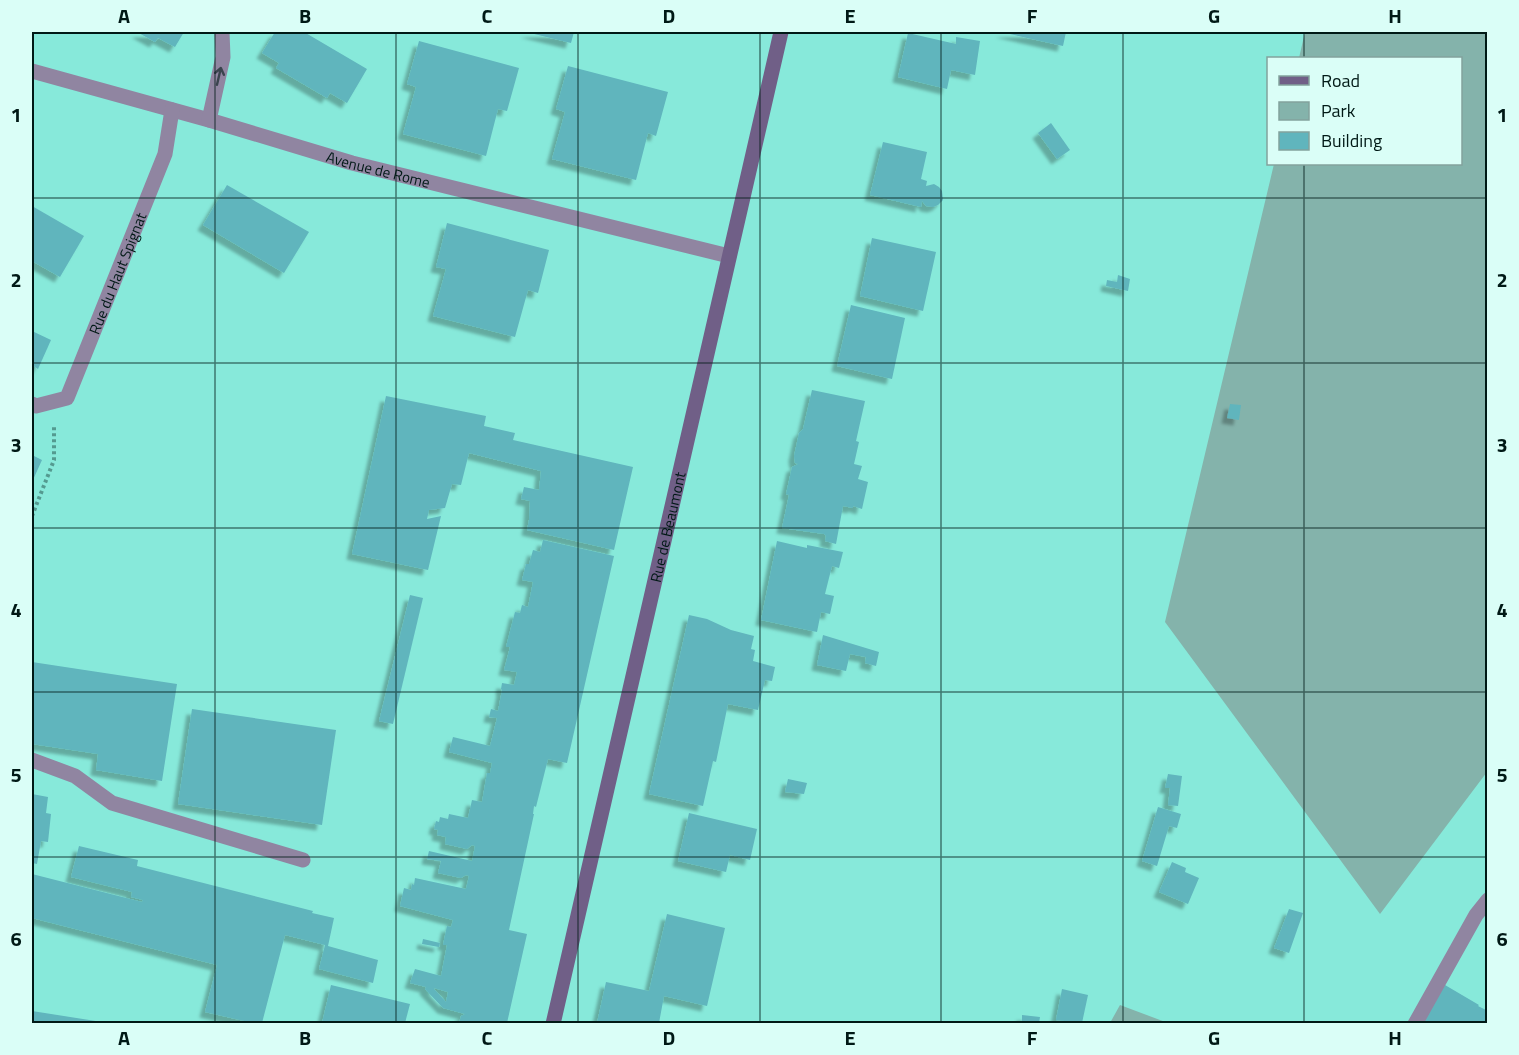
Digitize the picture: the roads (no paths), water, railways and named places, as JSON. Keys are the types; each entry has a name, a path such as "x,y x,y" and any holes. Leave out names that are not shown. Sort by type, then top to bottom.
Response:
{"main road":[{"name":"Rue de Beaumont","path":"553,1023 781,32"}],"street":[{"path":"209,120 223,57 222,32"},
{"name":"Avenue de Rome","path":"32,71 209,120 352,163 729,256"},
{"name":"Rue du Haut Spignat","path":"32,404 36,406 67,398 165,154 172,110"},
{"path":"32,760 75,776 112,803 303,860"},
{"path":"1415,1023 1476,915 1488,900"}]}
